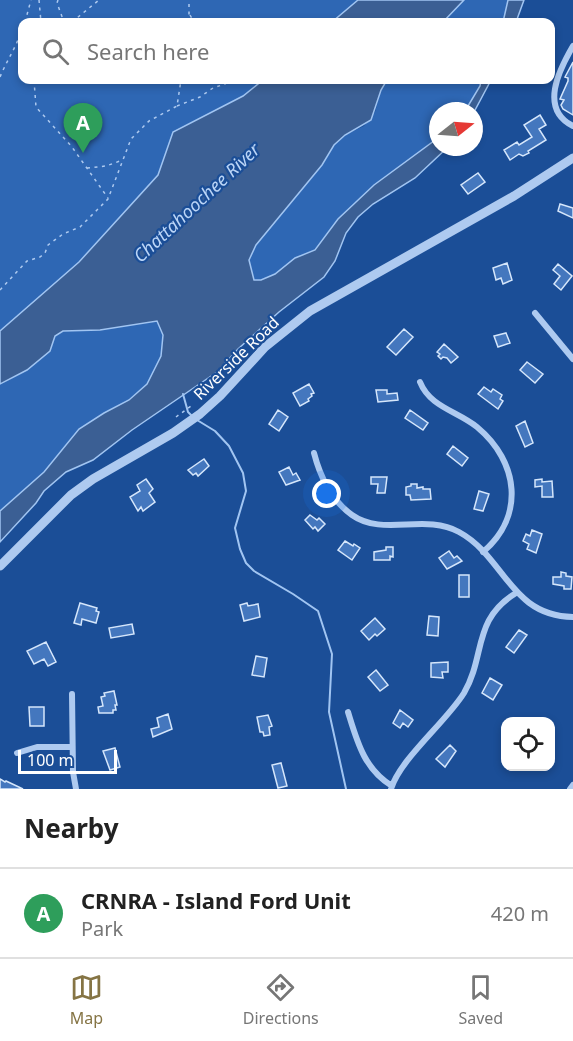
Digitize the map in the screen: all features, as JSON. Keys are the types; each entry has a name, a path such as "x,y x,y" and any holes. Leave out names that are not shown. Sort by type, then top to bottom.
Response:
{"street":[{"path":"573,46 554,88 554,98 558,113 573,126"},
{"name":"Riverside Road","path":"0,566 71,495 93,479 200,414 220,396 265,347 310,311 514,196 573,158"},
{"path":"534,313 573,358"},
{"path":"420,382 424,392 431,400 474,425 486,435 498,451 507,471 512,493 509,515 499,536 483,552"},
{"path":"314,453 328,489 343,508 354,517 380,525 427,523 444,526 465,535 483,552 516,593 547,613 573,617"},
{"path":"348,712 364,759 392,787 406,763 463,694 473,674 488,620 499,606 516,593"},
{"path":"72,694 73,771 76,789"},
{"path":"17,753 37,747 72,747"},
{"path":"570,789 573,785"}],"path":[{"path":"26,18 31,0"},
{"path":"39,0 41,18"},
{"path":"58,0 63,18"},
{"path":"77,18 99,0"},
{"path":"189,0 191,18"},
{"path":"0,77 18,40"},
{"path":"34,84 36,107 72,147 108,199"},
{"path":"177,106 180,84"},
{"path":"0,290 27,261 40,257 45,253 48,245 63,234 80,227 108,199 126,148 149,121 225,84"},
{"path":"86,168 106,166 122,160"},
{"path":"176,417 191,406"}],"shaded area":[{"path":"0,0 358,0 337,18 18,18 18,84 258,84 243,96 173,132 158,175 79,262 0,331"},
{"path":"464,0 508,0 504,18 447,18"},
{"path":"385,84 480,84 470,102 429,102 429,145 374,185 338,219 315,250 295,258 275,274 261,280 254,280 249,260 256,245 322,165 334,145 345,135 364,126 375,112"},
{"path":"158,321 163,335 161,356 147,384 129,400 79,429 44,472 0,511 0,384 27,370 50,351 55,336 63,331 100,330"}],"water":[{"path":"358,0 464,0 447,18 337,18"},
{"path":"508,0 524,0 517,18 504,18"},
{"name":"Chattahoochee River","path":"258,84 385,84 371,120 345,135 334,145 322,165 256,245 249,260 254,280 261,280 275,274 295,258 315,250 338,219 374,185 429,145 429,156 438,156 415,178 373,204 358,217 346,233 335,261 324,277 279,312 238,349 217,372 132,430 93,460 66,472 44,491 0,542 0,511 44,472 79,429 129,400 147,384 161,356 163,335 157,321 100,330 63,331 55,336 50,351 27,370 0,384 0,331 79,262 158,175 173,132 243,96"},
{"path":"480,84 489,84 479,102 470,102"}],"building":[{"path":"573,62 573,115 563,109 561,105 564,100 560,99 568,81 565,77"},
{"path":"540,115 546,125 539,129 546,140 528,151 529,153 523,156 519,154 510,160 504,150 532,137 524,125"},
{"path":"478,173 485,182 468,194 461,185"},
{"path":"560,204 573,208 573,218 558,211"},
{"path":"507,263 512,280 503,284 501,278 496,280 493,268"},
{"path":"558,264 572,276 561,290 554,284 560,276 553,270"},
{"path":"404,329 413,337 396,355 387,347"},
{"path":"506,333 510,343 498,347 494,336"},
{"path":"444,344 458,357 451,363 447,358 441,359 438,356 440,354 437,352"},
{"path":"527,362 543,374 535,383 520,370"},
{"path":"309,384 314,393 311,394 309,401 300,406 293,393"},
{"path":"484,387 491,392 493,389 502,395 500,399 503,401 498,409 478,394"},
{"path":"376,390 387,390 387,394 397,393 398,400 378,402"},
{"path":"278,410 288,417 279,431 269,424"},
{"path":"410,410 428,423 423,430 405,418"},
{"path":"525,421 533,443 525,447 516,426"},
{"path":"453,446 468,458 462,466 447,454"},
{"path":"204,459 209,466 198,476 188,470"},
{"path":"289,467 293,475 296,473 300,480 286,485 279,472"},
{"path":"371,477 387,477 385,493 377,493 378,484 371,484"},
{"path":"146,479 153,489 149,493 155,502 143,511 141,507 138,511 130,497 140,491 137,485"},
{"path":"542,479 542,482 552,481 553,497 542,497 542,486 535,487 535,480"},
{"path":"417,484 417,488 430,489 431,499 411,500 410,495 406,495 406,487"},
{"path":"479,491 489,494 483,511 474,509"},
{"path":"310,515 317,520 319,518 325,524 318,531 305,520"},
{"path":"532,530 542,534 536,553 527,549 529,544 523,541 526,534 530,536"},
{"path":"345,541 360,548 352,560 338,550"},
{"path":"386,547 393,547 393,557 390,556 390,560 374,560 374,552 386,550"},
{"path":"449,551 454,558 457,556 462,561 447,569 439,558"},
{"path":"561,572 572,577 571,589 564,589 564,586 553,584 553,577 561,577"},
{"path":"459,575 469,575 469,597 459,597"},
{"path":"80,603 97,608 96,611 99,612 96,623 82,619 81,625 74,623"},
{"path":"247,603 248,606 258,604 260,617 244,621 240,605"},
{"path":"429,616 439,617 438,636 427,635"},
{"path":"375,618 385,629 369,640 361,631"},
{"path":"132,624 134,634 111,638 109,628"},
{"path":"519,630 527,635 514,653 506,647"},
{"path":"46,642 56,662 48,666 44,659 34,664 27,651"},
{"path":"256,656 267,658 264,677 252,675"},
{"path":"448,662 448,672 442,672 443,678 431,677 431,663"},
{"path":"376,670 388,685 380,691 368,677"},
{"path":"490,678 502,685 493,700 482,693"},
{"path":"114,691 116,710 113,710 113,713 99,713 98,707 103,706 101,697 105,696 104,693"},
{"path":"29,707 44,707 44,726 30,726"},
{"path":"400,710 413,720 408,727 403,723 400,728 393,723"},
{"path":"168,714 172,729 153,737 151,729 159,727 157,718"},
{"path":"268,715 272,726 269,727 270,735 264,736 263,732 260,732 257,717"},
{"path":"450,745 456,751 445,767 436,759"},
{"path":"115,748 120,767 110,770 103,751"},
{"path":"281,763 287,786 278,788 272,765"},
{"path":"0,779 5,782 23,789 0,789"}],"waterway":[{"path":"183,394 188,412 192,416"},
{"path":"197,420 215,431 229,446 243,473 246,491 235,528 246,563 254,571 318,611 332,654 329,712 346,789"}],"place":[{"name":"CRNRA - Island Ford Unit","path":"83,153"}]}
